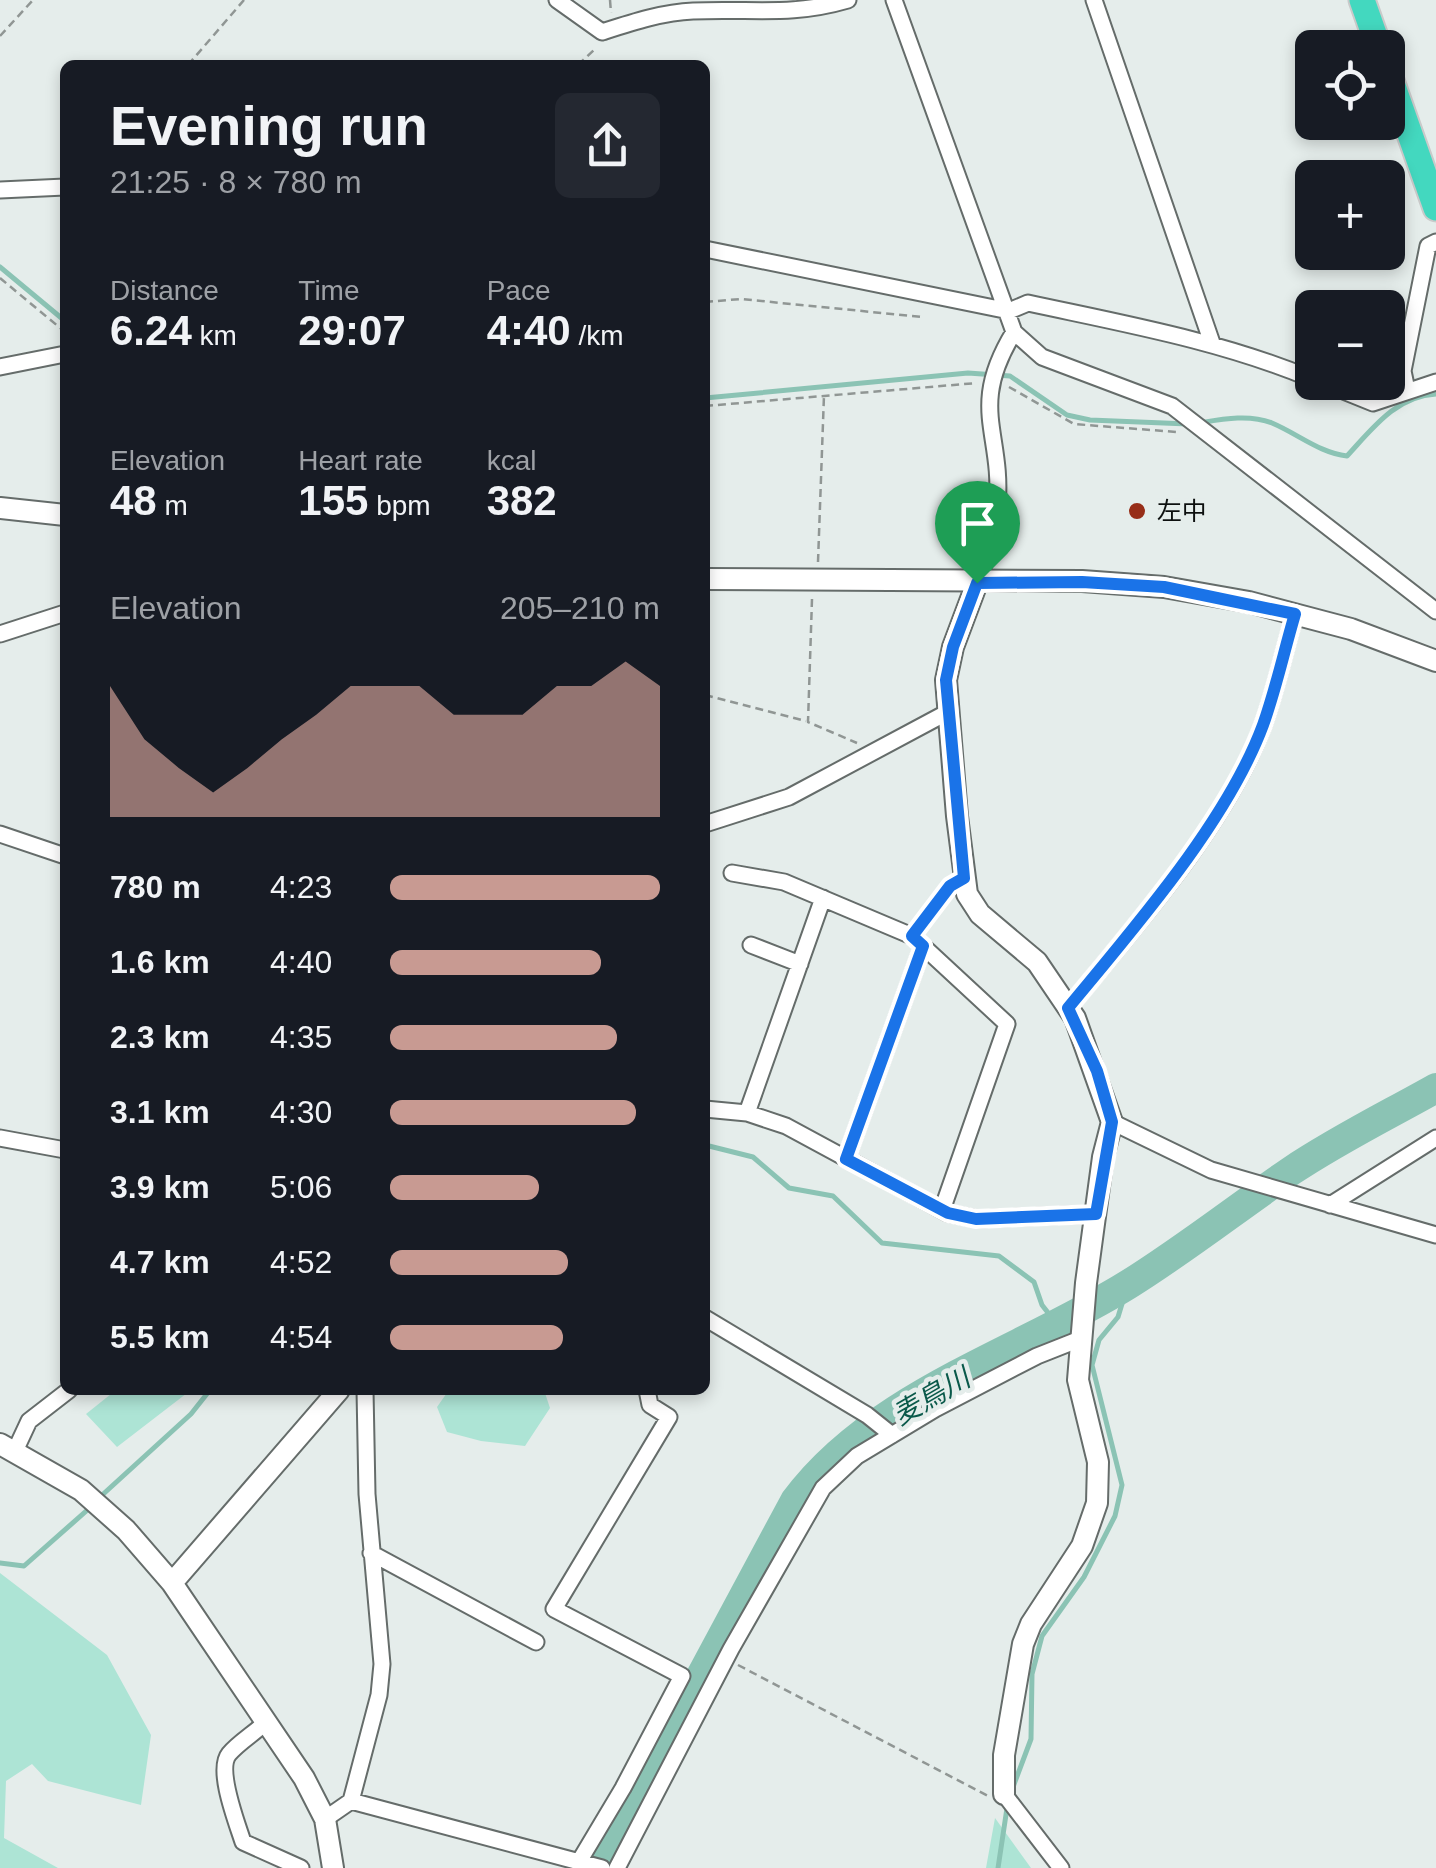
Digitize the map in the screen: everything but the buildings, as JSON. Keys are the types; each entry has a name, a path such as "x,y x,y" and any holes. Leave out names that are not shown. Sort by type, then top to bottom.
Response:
{"highway":[{"path":"1362,0 1373,30"},
{"path":"1405,120 1436,208"}],"street":[{"path":"558,0 602,32 690,10 797,12 848,0"},
{"path":"894,0 1014,332 1042,356 1166,402 1436,611"},
{"path":"1094,0 1212,343"},
{"path":"0,190 60,187"},
{"path":"1408,390 1403,371 1428,246 1436,242"},
{"path":"710,250 1009,311 1028,303 1212,343 1295,372"},
{"path":"1014,332 993,375 987,407 997,506 989,553 953,647 946,680 968,894 980,914 1036,962 1068,1008 1097,1071 1112,1122 1096,1214 1078,1380 1098,1462 1097,1504 1082,1546 1030,1624 1004,1755 1004,1794 1060,1868"},
{"path":"0,367 60,355"},
{"path":"1405,392 1436,382"},
{"path":"0,508 60,514"},
{"path":"710,579 1082,582 1164,587 1351,628 1436,661"},
{"path":"1068,1008 1127,936 1238,778 1263,726 1295,614"},
{"path":"0,634 60,616"},
{"path":"710,822 789,796 948,712"},
{"path":"0,834 60,854"},
{"path":"732,874 784,882 917,941 1007,1024 942,1210"},
{"path":"747,1114 824,898"},
{"path":"846,1159 917,941"},
{"path":"751,945 800,964"},
{"path":"710,1110 747,1114 786,1126 942,1210 976,1219 1096,1214"},
{"path":"1112,1122 1211,1170 1436,1235"},
{"path":"0,1138 60,1149"},
{"path":"1330,1206 1436,1138"},
{"path":"710,1321 892,1435"},
{"path":"618,1868 823,1488 857,1456 892,1435 1037,1356 1080,1339"},
{"path":"63,1395 28,1422 7,1447 58,1474 103,1508 172,1583 304,1778 324,1819 333,1868"},
{"path":"172,1583 335,1395"},
{"path":"324,1819 351,1800 379,1695 382,1664 372,1552 365,1395"},
{"path":"580,1860 624,1788 682,1676 554,1610 669,1417 650,1405 648,1395"},
{"path":"372,1552 536,1642"},
{"path":"267,1721 224,1763 232,1804 243,1842 301,1868"},
{"path":"351,1800 602,1868"}],"path":[{"path":"0,36 33,0"},
{"path":"192,60 244,0"},
{"path":"0,278 60,328"},
{"path":"710,302 741,299 922,317"},
{"path":"710,405 993,375 1074,424 1199,431"},
{"path":"808,722 824,393"},
{"path":"710,695 808,722 864,746 869,756"},
{"path":"917,941 950,886 964,878"},
{"path":"728,1660 969,1789 991,1797 1004,1794"}],"green space":[{"path":"110,1395 185,1395 117,1447 86,1414"},
{"path":"445,1395 546,1395 550,1408 525,1446 447,1432 437,1407"},
{"path":"0,1573 107,1655 151,1735 141,1805 48,1781 32,1764 6,1781 4,1838 58,1868 0,1868"},
{"path":"995,1818 1031,1868 986,1868"}],"waterway":[{"path":"0,267 60,317"},
{"path":"710,398 968,373 1010,376 1067,415 1090,420 1188,424"},
{"path":"1199,423 1236,418 1263,420 1347,456 1397,407 1436,394"},
{"name":"麦鳥川","path":"598,1868 795,1501 827,1464 906,1404 1129,1284 1308,1160 1436,1088"},
{"path":"710,1146 753,1157 789,1188 833,1196 882,1243 999,1256 1034,1282 1042,1305 1056,1323"},
{"path":"1013,1787 1031,1739 1032,1674 1042,1636 1084,1577 1115,1516 1122,1485 1092,1365 1099,1340 1118,1317 1128,1284"},
{"path":"100,1497 191,1414 206,1395"},
{"path":"0,1563 24,1566 93,1505"},
{"path":"998,1868 1007,1808"}],"place":[{"name":"左中","path":"1137,511"}],"route":[{"path":"1082,582 1164,587 1295,614 1263,726 1238,778 1127,936 1068,1008 1097,1071 1112,1122 1096,1214 976,1219 948,1213 846,1159 923,946 912,936 950,886 964,878 946,680 953,647 977,583 1082,582"}]}
